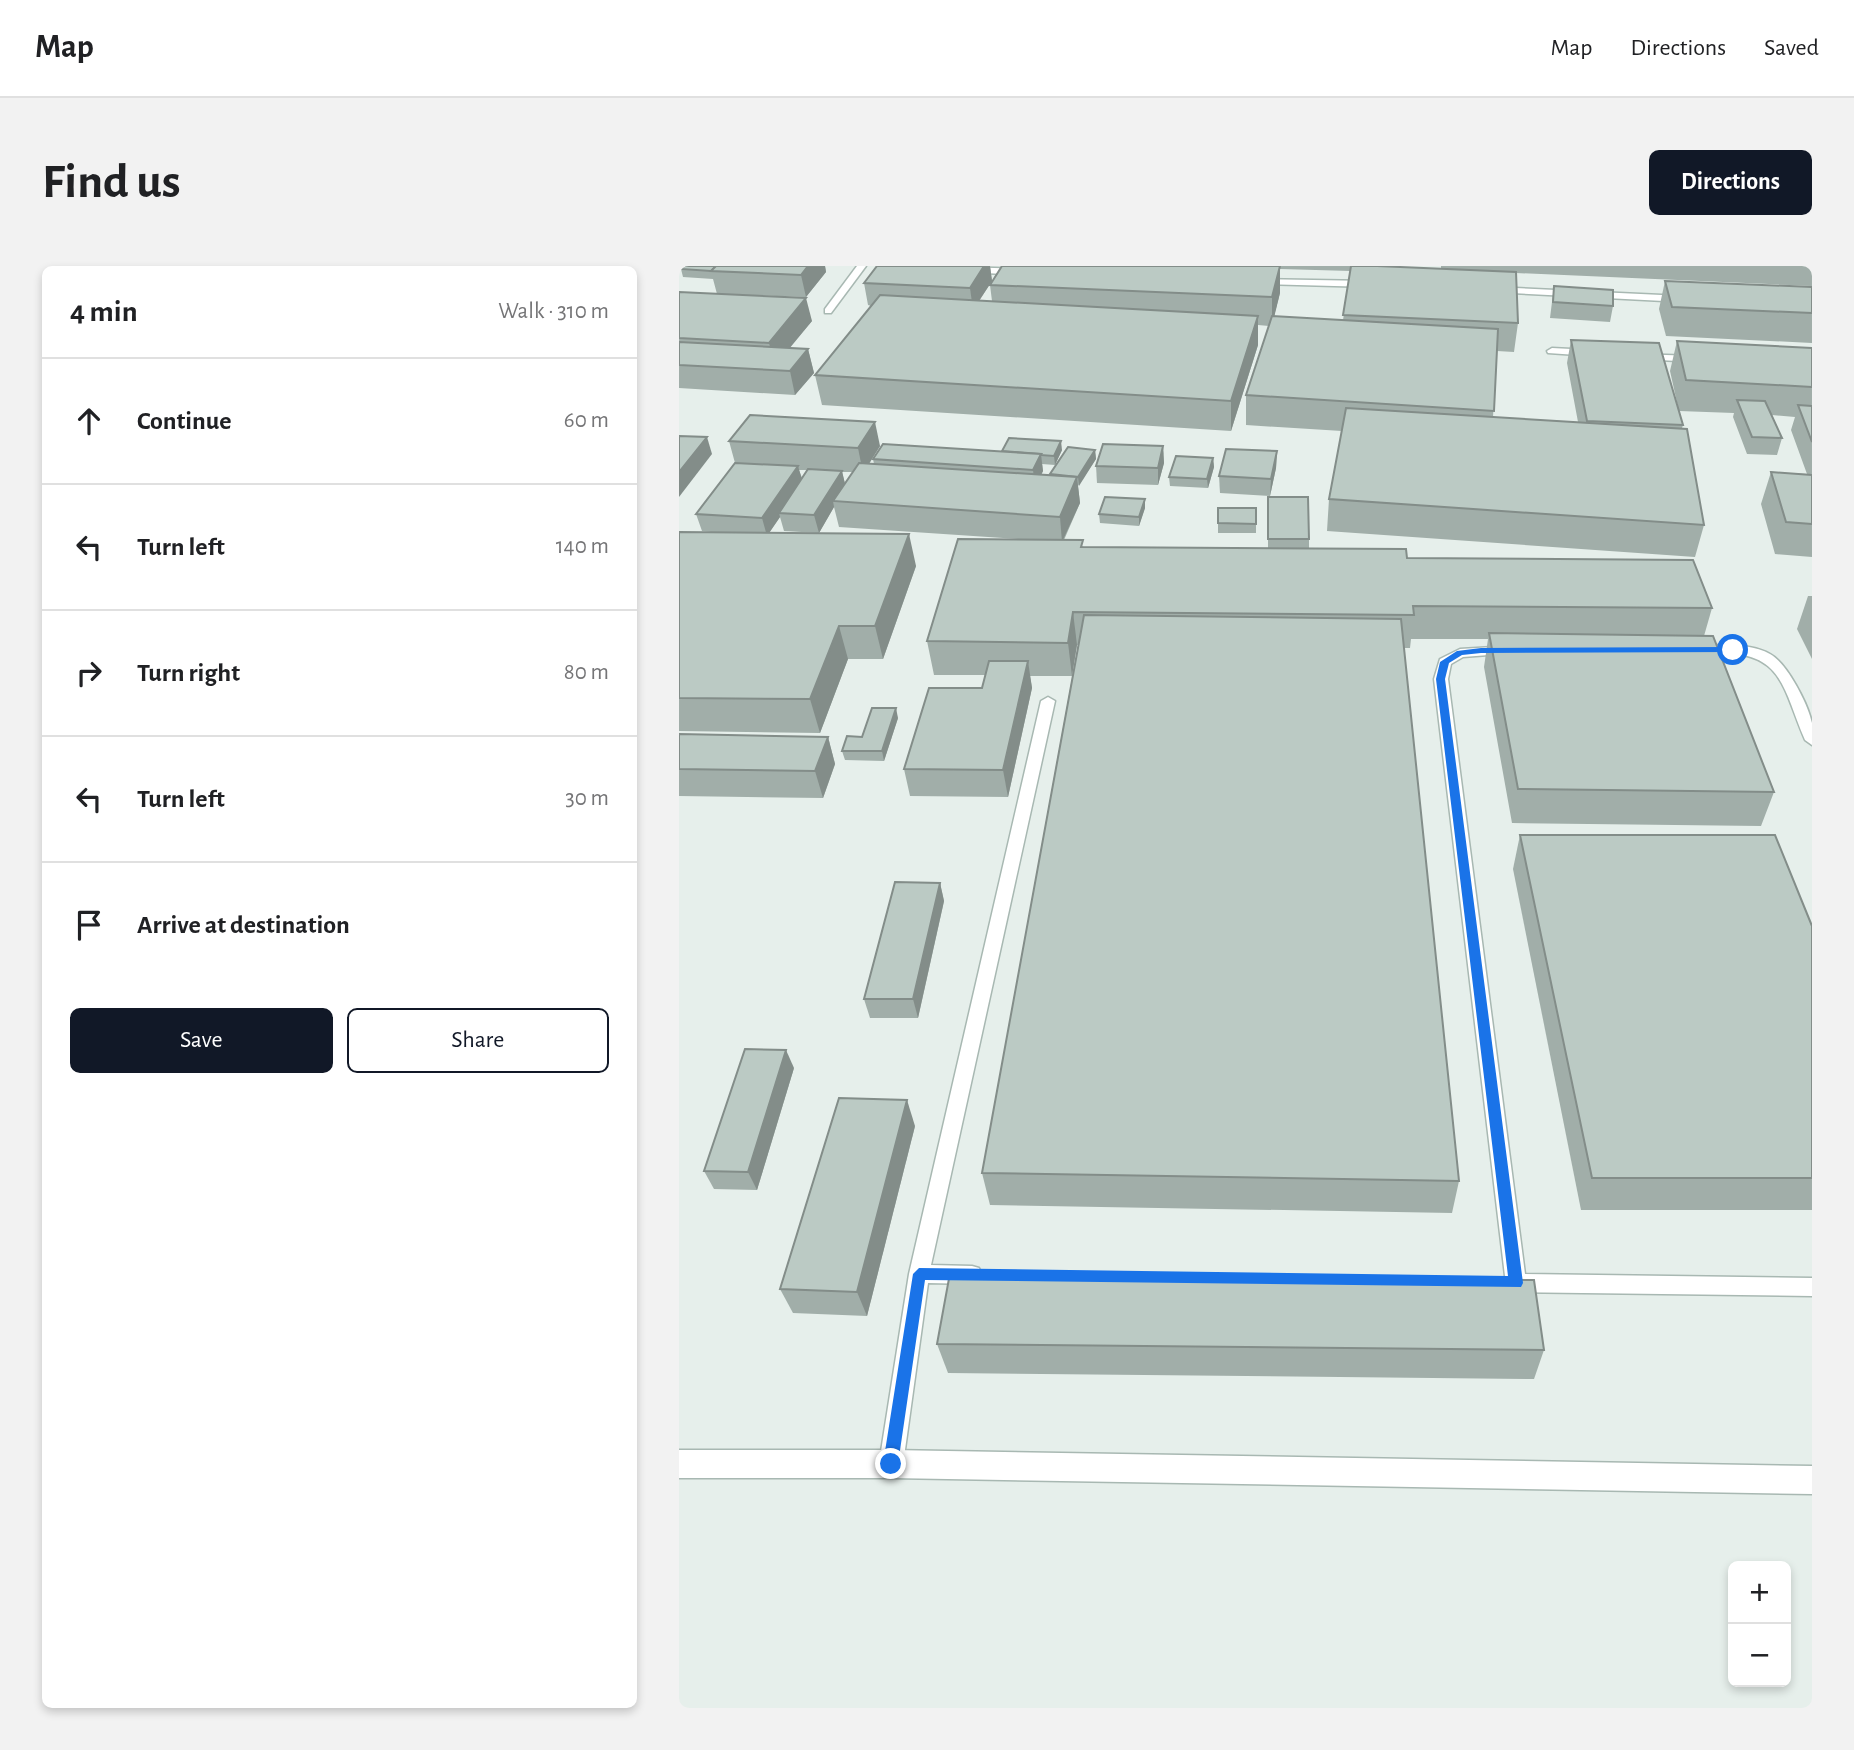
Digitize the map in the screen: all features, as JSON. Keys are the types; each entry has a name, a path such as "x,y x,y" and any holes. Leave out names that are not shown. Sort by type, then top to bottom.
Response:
{"street":[{"path":"679,1464 891,1464 1812,1480"}],"lane":[{"path":"828,311 862,266"},
{"path":"951,268 1035,272"},
{"path":"1242,280 1379,285"},
{"path":"1488,289 1690,299"},
{"path":"1552,351 1607,354"},
{"path":"1634,356 1703,359"},
{"path":"1516,1283 1440,679 1445,662 1460,653 1520,650"},
{"path":"1680,650 1733,650 1769,658 1779,668 1812,740"},
{"path":"891,1464 919,1274 1048,701"},
{"path":"919,1274 989,1275"},
{"path":"1488,1282 1812,1287"}],"building":[{"path":"684,266 716,266 711,271 681,269"},
{"path":"716,266 808,266 801,275 711,271"},
{"path":"877,266 984,266 970,288 864,283"},
{"path":"1002,266 1280,266 1272,297 990,285"},
{"path":"1351,266 1516,272 1518,323 1343,315"},
{"path":"1665,281 1812,287 1812,313 1672,307"},
{"path":"1554,286 1613,290 1613,306 1553,302"},
{"path":"679,292 806,298 769,343 679,338"},
{"path":"880,295 1258,316 1231,401 815,375"},
{"path":"1272,316 1498,329 1494,411 1246,395"},
{"path":"1571,340 1659,343 1683,425 1587,421"},
{"path":"1677,341 1812,348 1812,387 1686,380"},
{"path":"679,342 808,349 790,371 679,365"},
{"path":"1737,400 1765,401 1782,438 1752,437"},
{"path":"1798,405 1812,406 1812,442"},
{"path":"1346,408 1687,429 1704,525 1329,499"},
{"path":"750,415 875,422 858,448 729,441"},
{"path":"679,436 707,437 679,472"},
{"path":"1009,438 1061,441 1054,456 1002,451"},
{"path":"883,444 1041,454 1033,470 873,459"},
{"path":"1103,444 1163,446 1158,468 1096,466"},
{"path":"1068,447 1095,450 1078,477 1050,474"},
{"path":"1226,449 1277,451 1271,479 1219,476"},
{"path":"1176,456 1213,458 1207,479 1169,477"},
{"path":"735,463 798,466 762,518 696,514"},
{"path":"859,463 1077,477 1060,517 833,501"},
{"path":"808,469 842,471 814,515 779,513"},
{"path":"1771,472 1812,475 1812,524 1786,522"},
{"path":"1105,497 1145,499 1139,517 1099,514"},
{"path":"1268,497 1308,497 1309,539 1268,539"},
{"path":"1218,508 1256,508 1256,524 1218,523"},
{"path":"679,532 909,534 875,626 839,626 810,699 679,698"},
{"path":"958,539 1083,540 1081,547 1406,549 1407,558 1693,560 1712,608 1413,606 1414,615 1073,612 1068,643 927,641"},
{"path":"1084,615 1401,619 1459,1181 982,1173"},
{"path":"1489,633 1713,636 1774,792 1518,789"},
{"path":"989,661 1028,661 1003,770 904,769 929,688 982,688"},
{"path":"872,708 896,708 882,751 842,751 847,736 862,737"},
{"path":"679,734 828,737 815,771 679,769"},
{"path":"1520,835 1775,835 1812,926 1812,1178 1592,1178"},
{"path":"895,882 940,883 913,999 864,999"},
{"path":"745,1049 786,1050 748,1172 704,1171"},
{"path":"839,1098 907,1100 857,1292 780,1289"},
{"path":"950,1273 1534,1280 1544,1350 937,1344"}],"route":[{"path":"891,1464 919,1274 1516,1283 1440,679 1445,662 1460,653 1481,650 1733,650"}]}
